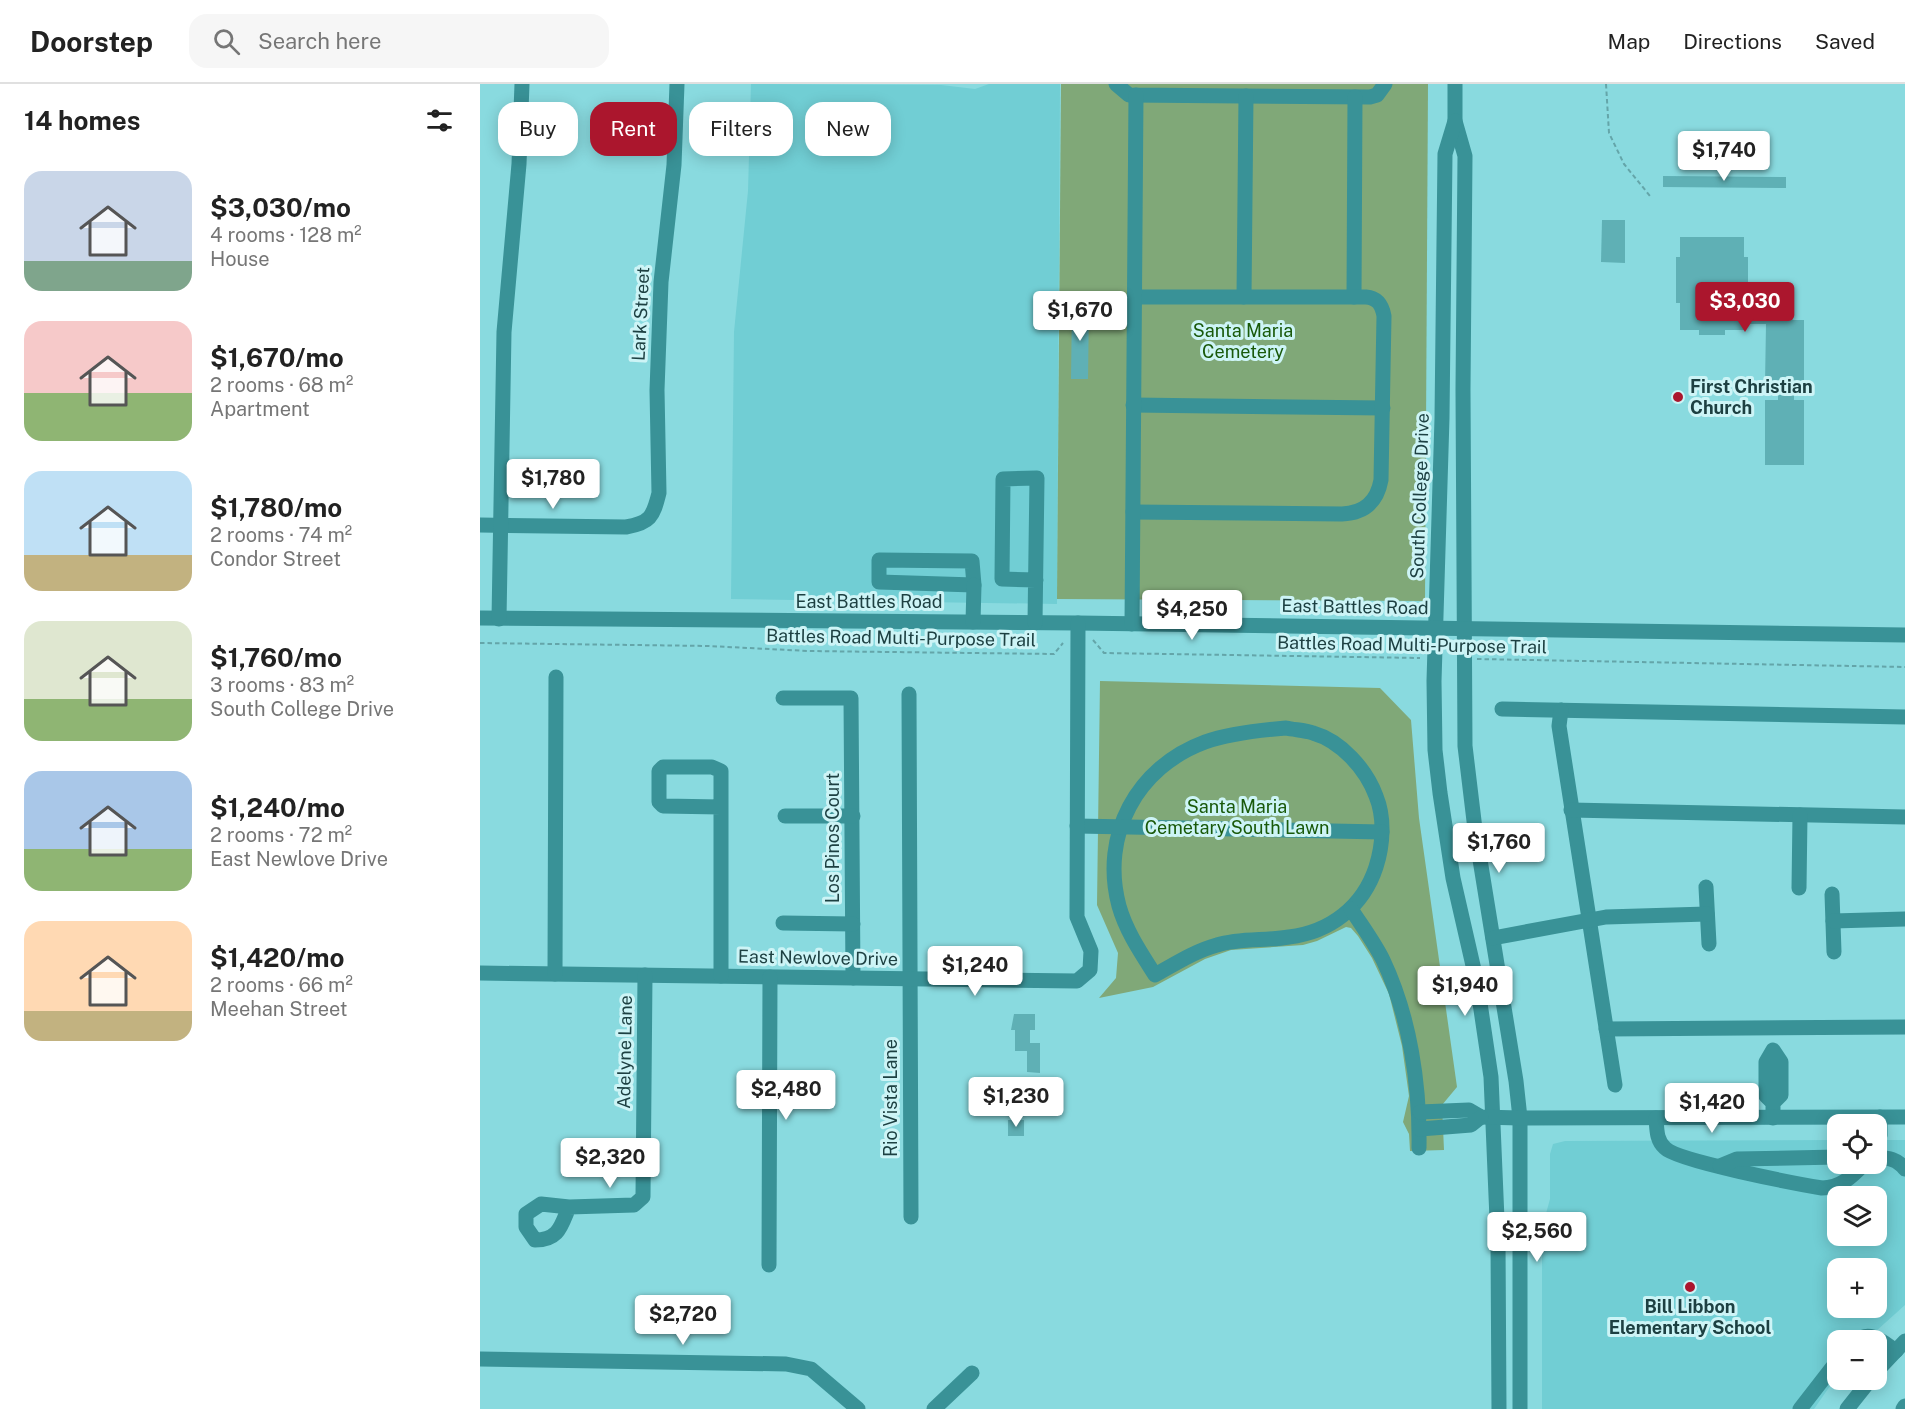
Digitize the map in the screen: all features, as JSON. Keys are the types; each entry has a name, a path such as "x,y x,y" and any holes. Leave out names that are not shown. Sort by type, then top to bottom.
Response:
{"street":[{"path":"500,619 504,332 519,164 522,84"},
{"name":"Lark Street","path":"501,525 626,527 638,525 651,517 659,493 657,390 661,282 674,165 677,84"},
{"path":"1116,84 1129,95 1355,97 1377,95 1384,84"},
{"name":"South College Drive","path":"1455,84 1455,121 1465,156 1463,390 1465,746 1468,787 1520,1118 1520,1409"},
{"path":"1132,624 1136,95"},
{"path":"1244,297 1246,96"},
{"path":"1354,297 1355,97"},
{"name":"South College Drive","path":"1455,121 1445,154 1434,715 1440,793 1454,878 1477,983 1491,1077 1487,1117 1498,1243 1499,1409"},
{"path":"1133,512 1355,513 1368,506 1376,498 1380,489 1383,408 1382,306 1371,298 1134,297"},
{"path":"1134,405 1383,408"},
{"path":"1035,623 1036,580 1037,478 1003,479 1002,579 1036,580"},
{"path":"480,525 501,525"},
{"path":"973,622 974,585 972,561 879,560 879,582 974,585"},
{"name":"East Battles Road","path":"480,618 1078,623 1905,635"},
{"name":"East Newlove Drive","path":"480,973 1077,981 1090,970 1091,951 1077,917 1078,623"},
{"path":"555,974 556,677"},
{"name":"Rio Vista Lane","path":"909,694 911,1216"},
{"name":"Los Pinos Court","path":"783,698 851,698 853,978"},
{"path":"1502,709 1905,717"},
{"path":"1561,710 1558,726 1616,1085"},
{"path":"1286,728 1314,733 1335,744 1353,760 1368,779 1377,796 1382,832 1380,853 1374,874 1365,892 1351,909 1333,924 1312,933 1289,938 1239,940 1216,945 1155,975 1136,946 1120,908 1114,882 1114,855 1120,827 1135,796 1153,774 1176,756 1206,742 1261,730 1286,728"},
{"path":"721,807 663,806 659,802 659,771 663,767 712,767 721,771 721,807 721,976"},
{"path":"1571,810 1905,817"},
{"path":"1799,888 1800,815"},
{"path":"785,816 853,816"},
{"path":"1077,826 1382,832"},
{"path":"1706,887 1708,944"},
{"path":"1832,894 1834,952"},
{"path":"1351,909 1382,958 1402,1007 1420,1112 1419,1148"},
{"path":"1493,938 1589,922 1606,917 1707,914"},
{"path":"1833,921 1905,919"},
{"path":"783,922 853,924"},
{"name":"Adelyne Lane","path":"569,1207 634,1205 643,1197 645,975"},
{"path":"769,1265 770,977"},
{"path":"1606,1029 1905,1027"},
{"path":"1773,1029 1773,1050 1781,1062 1781,1095 1773,1111"},
{"path":"1420,1112 1468,1110 1487,1117 1520,1118 1656,1118 1773,1111 1827,1114"},
{"path":"1420,1129 1471,1125 1487,1117"},
{"path":"1887,1117 1905,1117"},
{"path":"1656,1118 1658,1140 1666,1150 1693,1161 1810,1186 1832,1188 1843,1183 1853,1174"},
{"path":"1720,1166 1737,1159 1827,1157"},
{"path":"1887,1158 1894,1159 1905,1169"},
{"path":"1887,1360 1900,1346"},
{"path":"480,1359 786,1364 811,1369 858,1409"},
{"path":"934,1409 972,1373"},
{"path":"1800,1409 1827,1374"},
{"path":"1846,1409 1862,1390"}],"path":[{"path":"1606,84 1609,133 1624,164 1650,196"},
{"name":"Battles Road Multi-Purpose Trail","path":"480,643 1054,654 1078,623 1104,653 1435,657"},
{"name":"Battles Road Multi-Purpose Trail","path":"1465,658 1905,667"}],"shaded area":[{"path":"751,84 941,85 975,89 989,84 1060,84 1057,604 731,599 734,332 748,191 749,156 793,156 793,102 750,102"},
{"name":"Bill Libbon Elementary School","path":"1827,1140 1827,1174 1887,1174 1887,1140 1905,1140 1905,1305 1877,1330 1827,1330 1827,1390 1814,1409 1542,1409 1542,1228 1550,1199 1550,1154 1553,1144 1565,1141"}],"green space":[{"name":"Santa Maria Cemetery","path":"1061,84 1428,84 1425,601 1057,599"},
{"name":"Santa Maria Cemetary South Lawn","path":"1100,681 1380,688 1411,720 1419,818 1457,1087 1442,1105 1444,1150 1410,1151 1409,1134 1403,1122 1409,1096 1402,1046 1389,994 1372,958 1351,928 1346,927 1303,945 1231,950 1205,959 1153,987 1099,998 1116,978 1118,953 1097,905"}],"building":[{"path":"1663,176 1786,177 1786,188 1663,187"},
{"path":"1602,220 1625,220 1625,263 1601,262"},
{"path":"1680,237 1744,237 1744,257 1748,257 1748,304 1744,304 1744,320 1804,320 1804,384 1794,384 1794,400 1804,400 1804,465 1765,465 1765,400 1778,400 1778,384 1765,384 1766,324 1744,324 1744,330 1725,330 1725,335 1699,335 1699,330 1680,330 1680,303 1676,303 1676,257 1680,257"},
{"path":"1072,306 1089,306 1088,379 1071,379"},
{"path":"1014,1014 1035,1014 1035,1030 1030,1030 1030,1043 1040,1043 1040,1073 1027,1072 1027,1051 1015,1051 1015,1030 1011,1030"},
{"path":"1008,1120 1024,1120 1024,1136 1008,1136"}],"place":[{"name":"First Christian Church","path":"1678,397"},
{"name":"Bill Libbon Elementary School","path":"1690,1287"}]}
